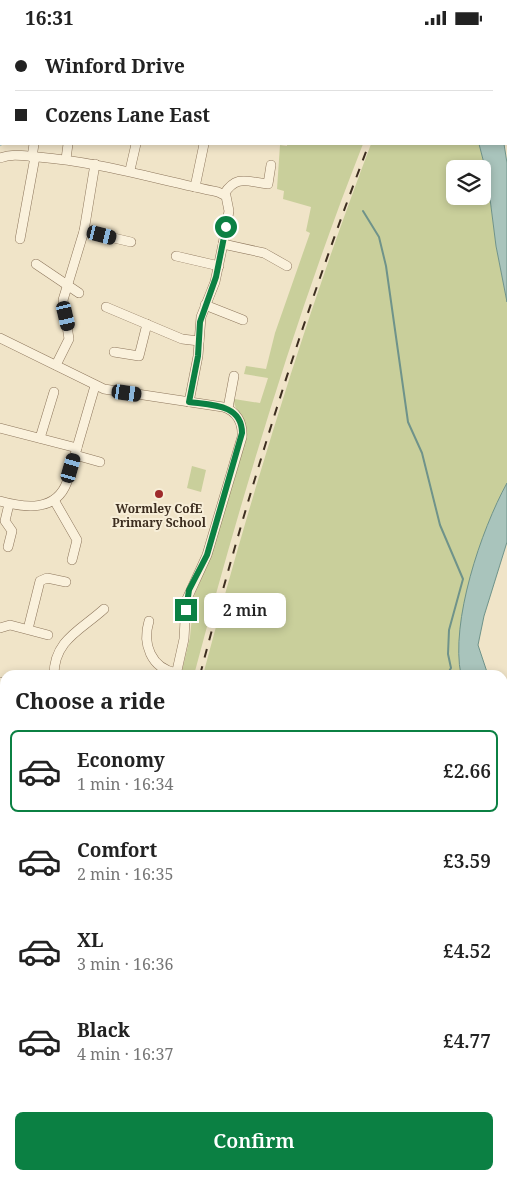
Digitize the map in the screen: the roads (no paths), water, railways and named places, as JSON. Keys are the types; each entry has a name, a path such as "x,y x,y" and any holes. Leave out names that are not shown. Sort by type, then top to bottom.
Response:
{"street":[{"path":"20,239 34,157 34,145"},
{"path":"66,159 68,145"},
{"path":"130,171 136,145"},
{"path":"195,187 204,145"},
{"path":"0,157 14,155 66,159 130,171 224,194 228,200 229,211 218,266 200,322 199,341 189,402"},
{"path":"56,365 69,339 63,304 84,231 95,164"},
{"path":"224,194 230,184 237,180 268,184 272,165"},
{"path":"84,231 131,242"},
{"path":"223,243 264,253 287,266"},
{"path":"176,257 218,266"},
{"path":"36,264 79,293"},
{"path":"205,305 243,320"},
{"path":"106,307 182,339 199,341"},
{"path":"114,352 139,355 147,324"},
{"path":"0,338 95,386 120,392 228,408 240,421 242,437 207,555 186,601 184,639 177,670"},
{"path":"228,408 234,376"},
{"path":"8,547 12,531 5,521 5,502 38,507 54,500 65,487 95,386"},
{"path":"40,438 54,392"},
{"path":"0,428 40,438 100,462"},
{"path":"54,500 78,540 72,560"},
{"path":"28,629 40,581 47,578 66,583"},
{"path":"55,670 56,659 62,645 104,609"},
{"path":"149,621 145,638 154,660 164,670"},
{"path":"0,628 10,625 48,635"}],"water":[{"path":"479,145 504,145 507,163 507,302 496,246 491,205 491,160 483,160"},
{"path":"507,483 507,542 484,616 478,645 486,670 461,670 460,629 464,603 478,550"}],"waterway":[{"path":"363,211 379,237 386,266 408,422 422,453 440,525 463,579 449,630 448,654 450,670"}],"railway":[{"path":"201,670 256,474 298,341 369,145"}],"place":[{"name":"Wormley CofE Primary School","path":"159,494"}]}
